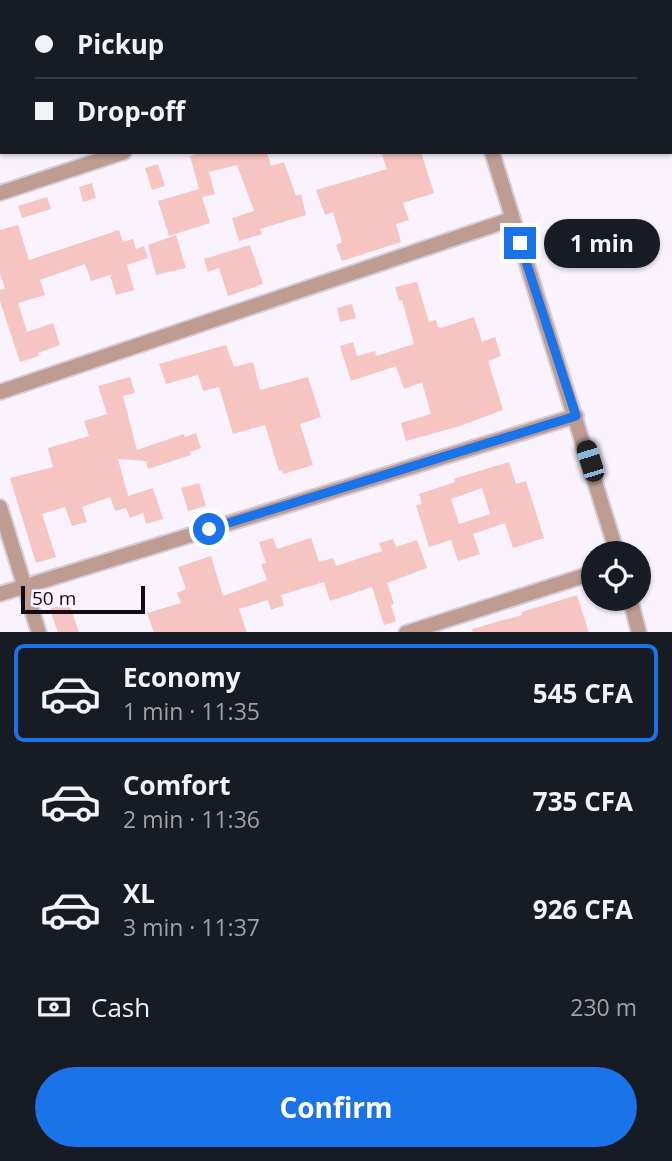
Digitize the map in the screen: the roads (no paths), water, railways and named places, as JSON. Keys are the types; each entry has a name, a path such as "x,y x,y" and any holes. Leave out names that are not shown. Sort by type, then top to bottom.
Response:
{"street":[{"path":"0,192 118,154"},
{"path":"493,154 613,541"},
{"path":"0,392 512,219"},
{"path":"0,594 576,416"},
{"path":"0,507 39,632"},
{"path":"406,632 581,577"},
{"path":"633,611 639,632"}]}
